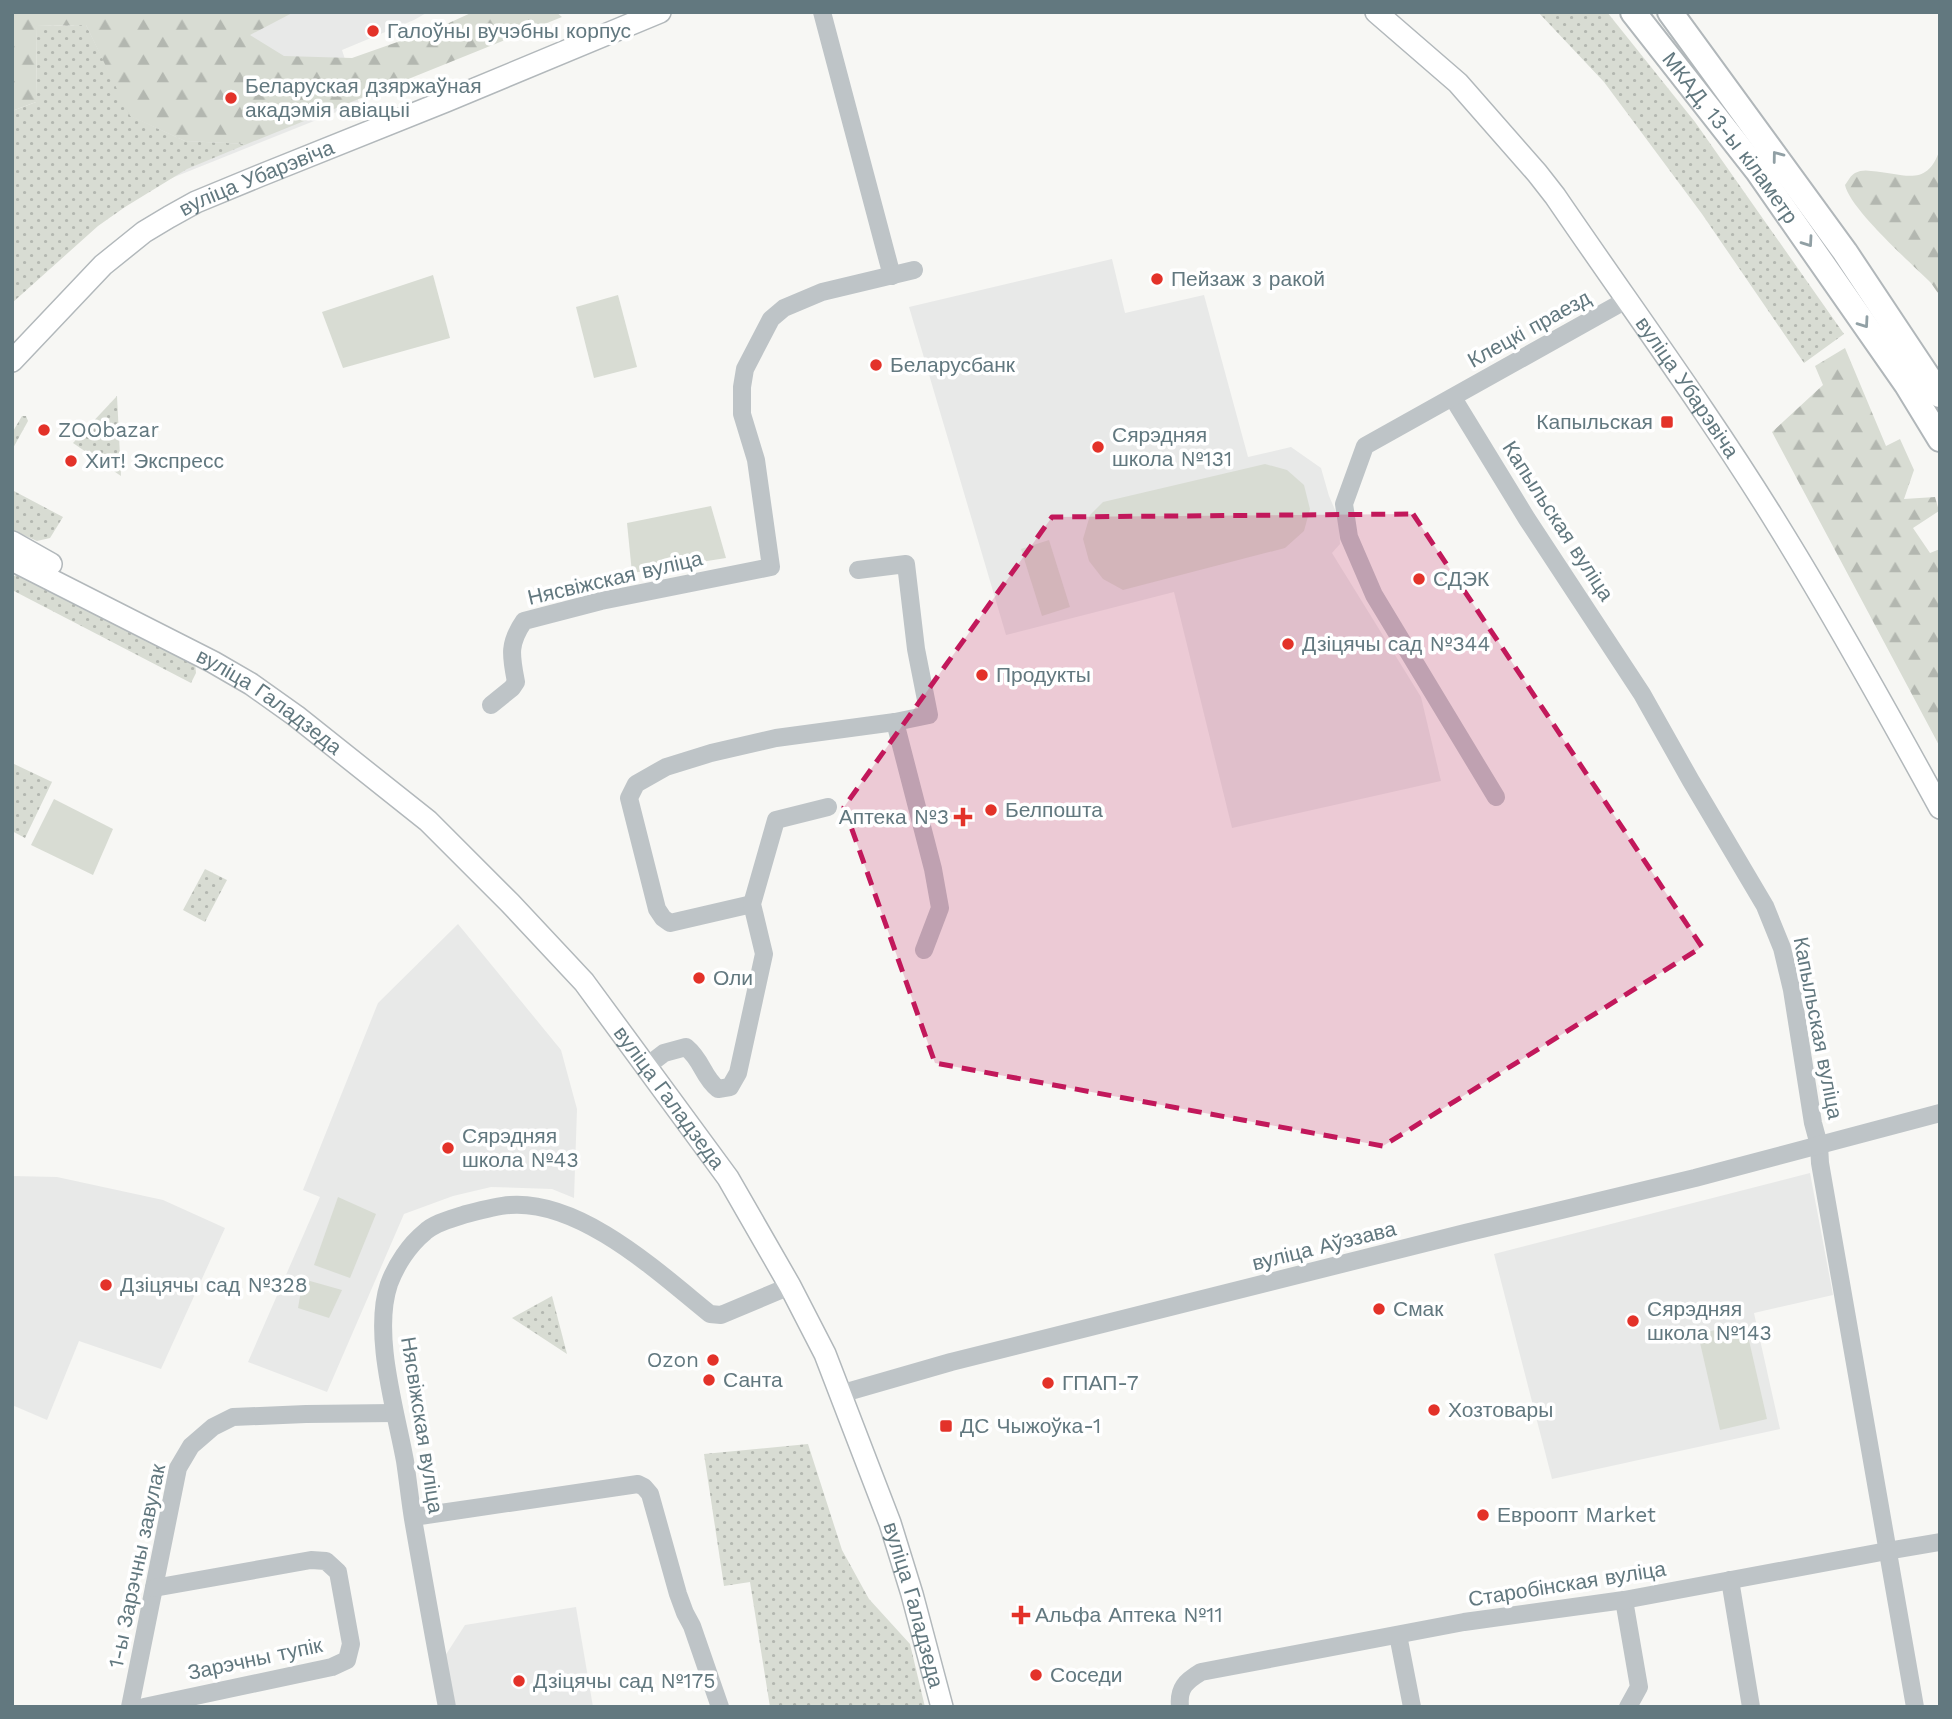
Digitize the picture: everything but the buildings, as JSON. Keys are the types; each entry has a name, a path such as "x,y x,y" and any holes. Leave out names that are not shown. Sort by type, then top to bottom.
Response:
{"highway":[{"name":"МКАД, 13-ы кіламетр","path":"1633,12 1757,170 1907,385 1940,439"},
{"name":"МКАД, 13-ы кіламетр","path":"1670,12 1846,251 1940,395"}],"main road":[{"name":"вуліца Убарэвіча","path":"12,361 103,265 144,232 196,202 446,102 660,12"},
{"name":"вуліца Убарэвіча","path":"1376,12 1458,83 1537,173 1628,299 1778,526 1836,622 1940,808"},
{"name":"вуліца Галадзеда","path":"12,542 107,592 181,644"},
{"name":"вуліца Галадзеда","path":"12,560 181,644 251,684 296,716 428,821 584,982 728,1178 790,1286 825,1354 890,1523 942,1707"}],"street":[{"path":"822,12 892,276 914,270"},
{"name":"Нясвіжская вуліца","path":"491,705 516,682 511,654 524,621 601,601 771,567 756,460 742,414 741,387 745,369 771,319 784,308 822,292 892,276"},
{"name":"Клецкі праезд","path":"1496,797 1374,595 1349,537 1344,504 1365,446 1628,299"},
{"name":"Капыльская вуліца","path":"1453,398 1527,519 1642,694 1765,906 1782,948 1792,990 1915,1707"},
{"path":"752,904 670,923 663,918 657,909 629,798 636,784 666,767 711,753 776,738 929,715 916,649 906,564 858,570"},
{"path":"895,722 933,869 940,908 924,950"},
{"path":"647,1066 664,1053 686,1047 696,1056 709,1082 718,1089 730,1087 738,1073 764,954 752,904 776,820 828,807"},
{"name":"вуліца Аўэзава","path":"840,1394 951,1362 1695,1178 1940,1113"},
{"name":"Нясвіжская вуліца","path":"447,1707 384,1345 384,1312 389,1285 401,1258 426,1230 473,1212 510,1205 537,1207 566,1215 596,1228 627,1248 710,1314 721,1315 790,1286"},
{"name":"1-ы Зарэчны завулак","path":"130,1707 178,1468 191,1446 213,1427 233,1417 394,1413"},
{"path":"413,1517 638,1484 643,1487 650,1494 678,1594 720,1707"},
{"name":"Старобінская вуліца","path":"1180,1707 1180,1691 1186,1681 1201,1672 1510,1615 1625,1600 1940,1542"},
{"name":"Зарэчны тупік","path":"144,1707 332,1667 347,1660 351,1644 338,1572 326,1561 311,1560 154,1588"},
{"path":"1730,1580 1751,1707"},
{"path":"1625,1600 1639,1687 1628,1707"},
{"path":"1398,1635 1412,1707"}],"highlighted area":[{"path":"1413,514 1702,947 1383,1146 935,1063 844,807 1052,517"}],"shaded area":[{"name":"Беларуская дзяржаўная акадэмія авіацыі","path":"68,12 428,12 342,50 359,103 147,188"},
{"name":"Сярэдняя школа №131","path":"1112,259 1125,313 1204,295 1248,457 1291,447 1321,468 1339,519 1340,544 1332,553 1421,697 1441,781 1232,828 1174,592 1006,635 909,307"},
{"name":"Сярэдняя школа №43","path":"458,924 561,1050 577,1109 574,1198 552,1189 491,1187 453,1196 404,1214 327,1392 248,1362 320,1197 303,1190 378,1003"},
{"name":"Сярэдняя школа №143","path":"1810,1173 1833,1295 1754,1313 1780,1429 1552,1479 1494,1254"},
{"name":"Дзіцячы сад №328","path":"12,1176 57,1177 163,1200 225,1228 161,1369 79,1341 47,1420 12,1405"},
{"name":"Дзіцячы сад №175","path":"576,1607 593,1707 456,1707 445,1656 465,1625"}],"green space":[{"name":"Беларуская дзяржаўная акадэмія авіацыі","path":"12,12 294,12 250,35 284,56 352,58 440,27 473,12 556,12 562,17 247,144 185,141 130,116 86,25 37,26 36,102 12,111"},
{"path":"1538,12 1607,12 1695,122 1844,334 1804,363 1702,214 1604,82"},
{"path":"86,25 131,116 185,141 247,144 187,169 125,207 98,226 12,303 12,111 36,102 37,26"},
{"path":"1940,149 1940,296 1931,283 1869,221 1849,195 1845,185 1854,174 1861,171 1913,176 1921,174 1935,162"},
{"path":"433,275 450,338 343,368 322,312"},
{"path":"618,295 637,367 594,378 576,307"},
{"path":"1845,348 1886,446 1900,439 1914,470 1904,499 1935,497 1939,511 1913,528 1930,553 1940,549 1940,747 1772,432 1823,385 1815,366"},
{"path":"117,396 121,476 73,443"},
{"path":"22,416 26,416 28,421 12,450 12,433"},
{"path":"1265,464 1287,470 1304,485 1310,509 1304,531 1285,548 1123,590 1103,579 1089,561 1083,539 1090,515 1103,502"},
{"path":"12,490 63,517 50,538 37,541 12,530"},
{"path":"711,506 726,558 632,573 627,523"},
{"path":"1049,540 1070,607 1042,616 1021,549"},
{"path":"18,574 195,663 196,673 191,683 12,590 12,577"},
{"path":"12,763 52,782 25,838 12,831"},
{"path":"54,799 113,829 93,875 31,845"},
{"path":"205,869 227,880 205,922 183,910"},
{"path":"338,1197 376,1214 350,1278 314,1265"},
{"path":"303,1279 342,1290 329,1318 298,1308"},
{"path":"552,1296 567,1354 512,1318"},
{"path":"1745,1323 1767,1419 1720,1430 1698,1334"},
{"path":"808,1444 842,1550 869,1599 910,1644 925,1707 770,1707 750,1582 724,1586 704,1454"}],"place":[{"name":"Галоўны вучэбны корпус","path":"373,31"},
{"name":"Беларуская дзяржаўная акадэмія авіацыі","path":"231,98"},
{"name":"Пейзаж з ракой","path":"1157,279"},
{"name":"Беларусбанк","path":"876,365"},
{"name":"Капыльская","path":"1667,422"},
{"name":"ZOObazar","path":"44,430"},
{"name":"Сярэдняя школа №131","path":"1098,447"},
{"name":"Хит! Экспресс","path":"71,461"},
{"name":"СДЭК","path":"1419,579"},
{"name":"Дзіцячы сад №344","path":"1288,644"},
{"name":"Продукты","path":"982,675"},
{"name":"Белпошта","path":"991,810"},
{"name":"Аптека №3","path":"963,817"},
{"name":"Оли","path":"699,978"},
{"name":"Сярэдняя школа №43","path":"448,1148"},
{"name":"Дзіцячы сад №328","path":"106,1285"},
{"name":"Смак","path":"1379,1309"},
{"name":"Сярэдняя школа №143","path":"1633,1321"},
{"name":"Ozon","path":"713,1360"},
{"name":"Санта","path":"709,1380"},
{"name":"ГПАП-7","path":"1048,1383"},
{"name":"Хозтовары","path":"1434,1410"},
{"name":"ДС Чыжоўка-1","path":"946,1426"},
{"name":"Евроопт Market","path":"1483,1515"},
{"name":"Альфа Аптека №11","path":"1021,1615"},
{"name":"Соседи","path":"1036,1675"},
{"name":"Дзіцячы сад №175","path":"519,1681"}]}
